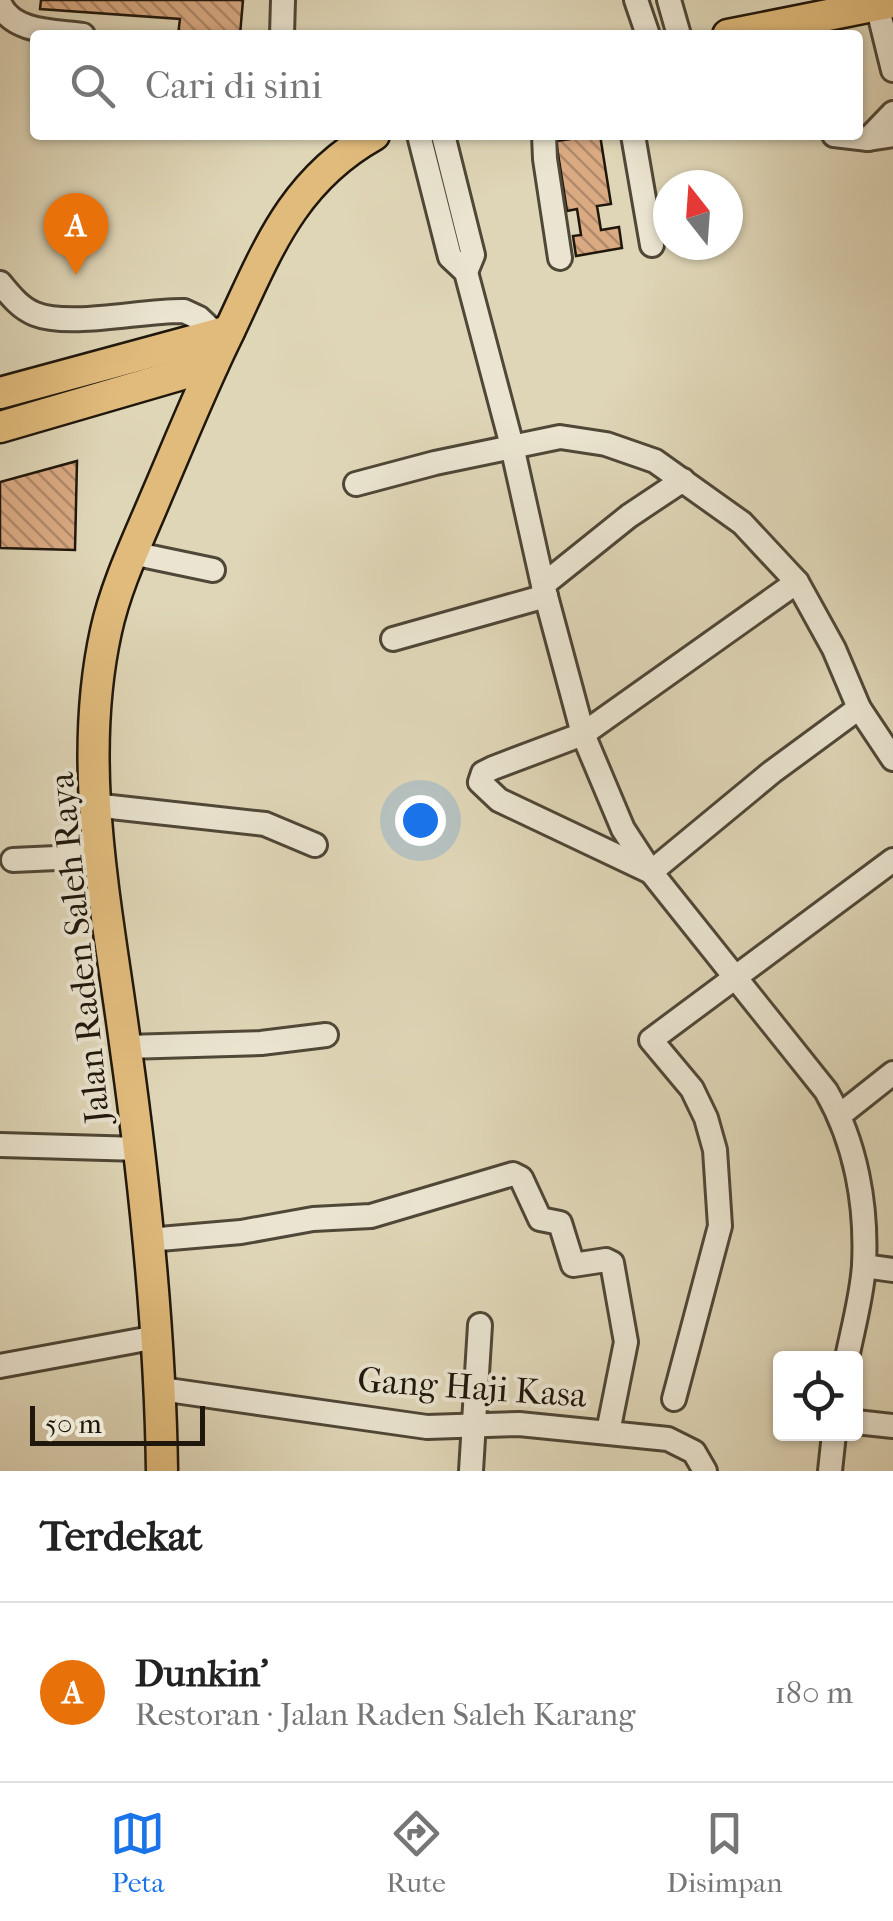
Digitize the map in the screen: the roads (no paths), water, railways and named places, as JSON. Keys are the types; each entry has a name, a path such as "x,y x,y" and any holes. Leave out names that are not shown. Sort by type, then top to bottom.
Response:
{"main road":[{"path":"775,30 885,3"},
{"name":"Jalan Raden Saleh Raya","path":"162,1471 161,1389 140,1149 93,805 96,700 106,630 132,553 223,333 283,220 315,177 365,140"},
{"path":"2,390 223,333"},
{"path":"8,424 212,366"}],"street":[{"path":"282,30 283,0"},
{"path":"636,0 646,30"},
{"path":"669,0 678,30"},
{"path":"885,3 893,70"},
{"path":"0,4 12,21 48,30"},
{"path":"868,138 893,113"},
{"path":"863,138 893,135"},
{"path":"419,140 450,257 466,272 583,734 624,829 650,872 826,1090 840,1115 856,1162 864,1266 848,1351"},
{"path":"444,140 474,255 466,272"},
{"path":"544,140 560,258"},
{"path":"634,140 652,245"},
{"path":"0,283 35,314 60,320 184,311 223,333"},
{"path":"2,390 8,424"},
{"path":"356,484 560,437 606,444 655,461 742,523 797,582 834,649 859,708 893,759"},
{"path":"393,639 544,590 629,516 683,480"},
{"path":"132,553 213,570"},
{"path":"650,872 499,800 480,782 483,773 583,734 797,582"},
{"path":"650,872 772,772 859,708"},
{"path":"93,805 265,824 314,845"},
{"path":"13,860 100,856"},
{"path":"674,1398 720,1226 714,1150 706,1118 692,1089 651,1040 893,860"},
{"path":"126,1047 261,1043 326,1035"},
{"path":"840,1115 890,1078"},
{"path":"0,1145 140,1149"},
{"path":"148,1240 241,1232 313,1219 370,1216 444,1197 506,1175 521,1178 540,1219 560,1222 574,1265 606,1260 612,1263 626,1342 608,1432"},
{"path":"864,1266 893,1270"},
{"path":"471,1471 480,1325"},
{"path":"0,1366 156,1337"},
{"name":"Gang Haji Kasa","path":"161,1389 426,1427 519,1424 668,1439 686,1446 700,1458 706,1471"},
{"path":"863,1423 893,1426"},
{"path":"830,1471 833,1441"}],"place":[{"name":"Dunkin'","path":"76,275"}]}
